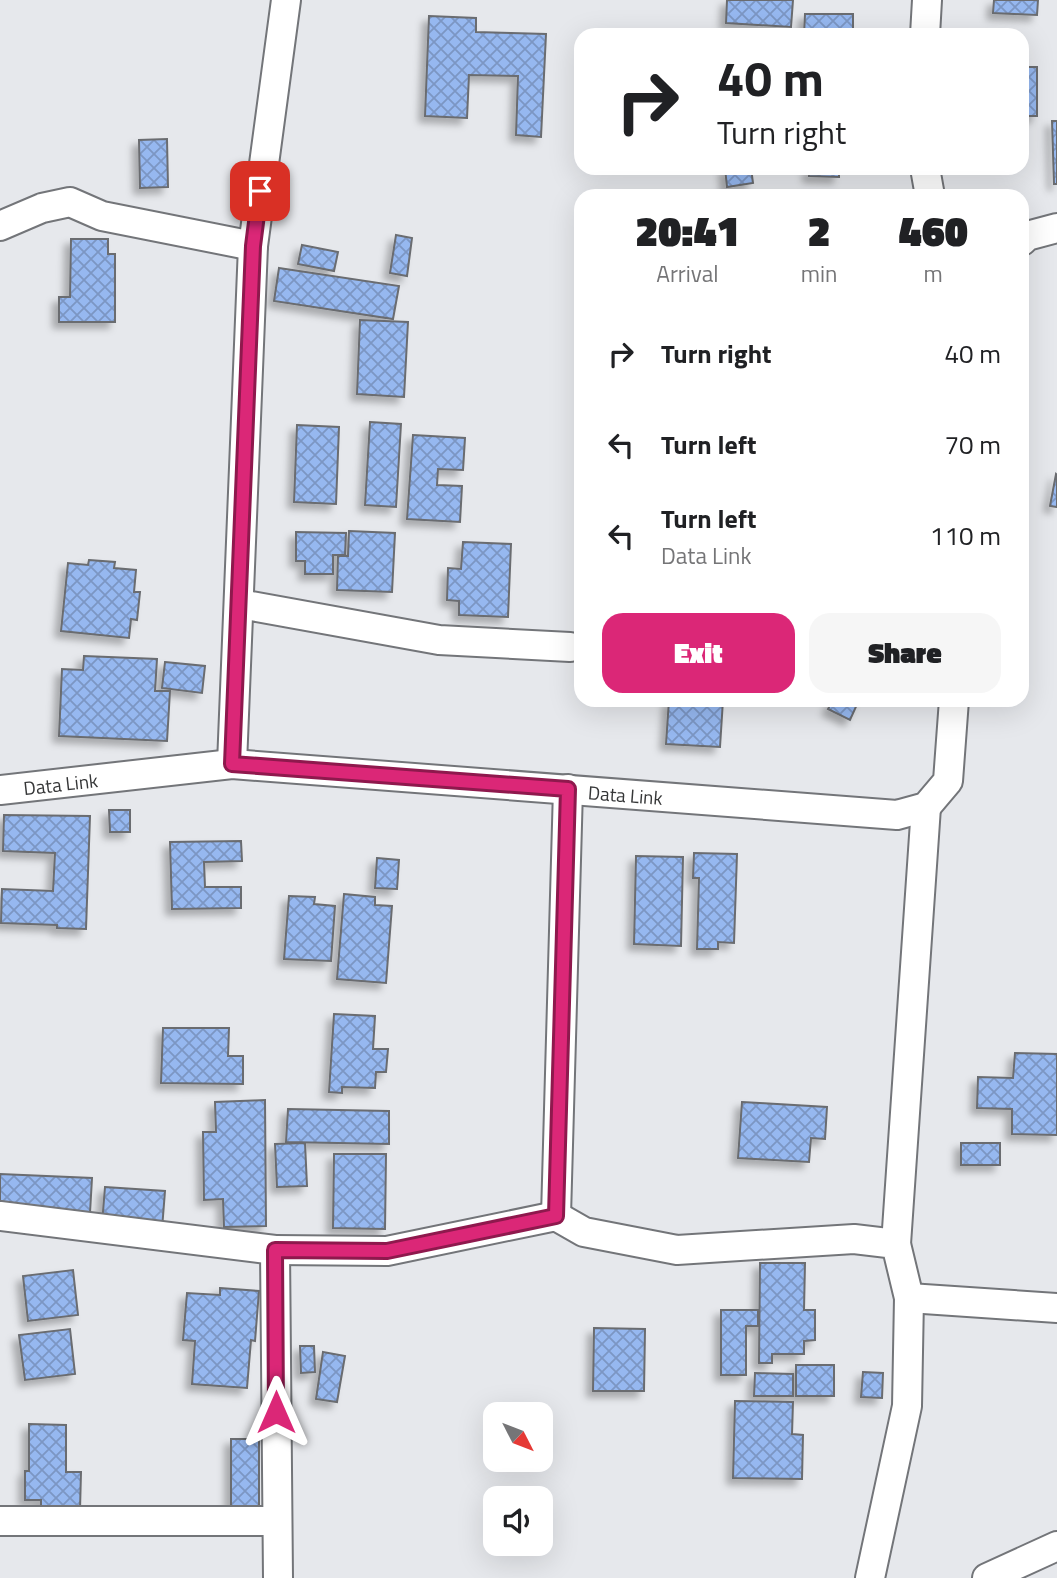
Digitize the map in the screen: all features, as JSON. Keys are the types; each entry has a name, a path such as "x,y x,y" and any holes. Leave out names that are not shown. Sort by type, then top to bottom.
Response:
{"street":[{"path":"232,764 253,246 286,0"},
{"path":"925,28 927,0"},
{"path":"0,226 42,208 70,202 102,216 253,246"},
{"path":"1029,235 1057,228"},
{"path":"240,604 439,640 570,647"},
{"path":"870,1578 907,1406 909,1298 896,1244 926,807 948,781 953,707"},
{"name":"Data Link","path":"0,790 232,764 897,815 926,807"},
{"path":"556,1216 568,789"},
{"path":"0,1216 275,1250 387,1251 556,1216 584,1232 677,1250 854,1239 896,1244"},
{"path":"275,1250 278,1578"},
{"path":"909,1298 1057,1308"},
{"path":"0,1521 277,1521"},
{"path":"987,1578 1057,1546"}],"building":[{"path":"727,0 793,0 791,27 726,23"},
{"path":"994,0 1038,0 1037,15 993,13"},
{"path":"805,14 853,14 853,28 804,28"},
{"path":"429,16 476,18 476,32 546,34 541,137 516,135 518,76 469,75 467,118 425,116"},
{"path":"1029,67 1037,67 1037,116 1029,116"},
{"path":"1052,121 1057,121 1057,184 1054,184"},
{"path":"167,139 168,187 140,188 139,140"},
{"path":"726,175 752,175 753,183 727,187"},
{"path":"839,175 839,177 809,176"},
{"path":"396,235 412,238 407,276 390,273"},
{"path":"71,239 108,239 108,254 115,254 115,322 59,322 59,297 70,297"},
{"path":"302,245 338,252 334,271 298,264"},
{"path":"279,268 399,286 393,319 274,301"},
{"path":"360,320 408,322 404,397 357,394"},
{"path":"370,422 401,424 396,507 365,505"},
{"path":"297,425 339,427 336,504 294,502"},
{"path":"413,435 465,438 463,470 438,469 437,485 462,486 460,522 407,519"},
{"path":"1057,475 1057,507 1050,506"},
{"path":"349,531 395,533 392,592 337,590 338,556 348,556"},
{"path":"296,532 346,533 345,555 333,555 333,574 305,574 305,561 296,561"},
{"path":"463,542 511,544 508,617 459,615 459,601 447,600 448,568 461,569"},
{"path":"89,560 115,562 114,568 136,570 134,592 140,592 137,620 131,619 129,638 61,631 68,563 88,565"},
{"path":"84,656 157,659 155,691 170,691 167,741 59,736 62,669 83,670"},
{"path":"165,662 205,666 202,693 162,688"},
{"path":"669,707 723,707 720,747 666,744"},
{"path":"829,707 856,707 850,720 828,709"},
{"path":"109,810 130,810 130,832 110,832"},
{"path":"4,815 90,816 86,929 1,923 2,889 53,891 55,853 3,851"},
{"path":"241,841 242,861 204,862 205,887 241,887 241,908 172,909 170,842"},
{"path":"694,853 737,854 734,943 718,942 718,949 697,949 699,878 693,878"},
{"path":"636,856 683,857 681,946 634,944"},
{"path":"377,858 399,860 397,889 375,888"},
{"path":"344,894 375,897 375,905 392,906 386,983 337,979"},
{"path":"289,896 315,897 314,904 335,906 331,961 284,959"},
{"path":"334,1014 375,1016 373,1049 388,1049 386,1072 376,1072 375,1088 342,1087 342,1093 329,1092"},
{"path":"163,1028 229,1028 228,1056 243,1056 243,1084 161,1083"},
{"path":"1015,1053 1057,1054 1057,1135 1012,1134 1012,1109 977,1108 978,1077 1013,1078"},
{"path":"265,1100 266,1226 224,1227 223,1199 204,1200 203,1132 216,1132 215,1102"},
{"path":"742,1102 827,1107 825,1139 811,1138 809,1162 738,1158"},
{"path":"288,1109 389,1111 389,1144 286,1142"},
{"path":"305,1143 307,1186 277,1187 275,1144"},
{"path":"961,1143 1000,1143 1000,1165 961,1165"},
{"path":"334,1154 386,1154 385,1229 333,1228"},
{"path":"0,1174 92,1178 90,1213 0,1210"},
{"path":"105,1187 165,1191 162,1229 102,1224"},
{"path":"760,1263 805,1263 804,1310 815,1310 815,1340 804,1341 804,1354 772,1354 772,1363 759,1363"},
{"path":"73,1270 78,1315 28,1321 23,1276"},
{"path":"220,1288 259,1291 255,1341 251,1340 247,1388 192,1384 195,1341 183,1340 187,1293 220,1295"},
{"path":"721,1310 758,1310 758,1326 746,1326 746,1375 721,1375"},
{"path":"594,1328 645,1329 644,1391 593,1391"},
{"path":"70,1329 75,1374 25,1380 19,1335"},
{"path":"300,1346 314,1346 315,1372 301,1373"},
{"path":"323,1352 345,1356 337,1402 316,1399"},
{"path":"796,1365 834,1365 834,1396 796,1396"},
{"path":"863,1372 883,1373 882,1398 861,1397"},
{"path":"755,1373 793,1374 793,1396 754,1396"},
{"path":"735,1401 793,1402 792,1434 803,1435 802,1479 733,1478"},
{"path":"29,1424 66,1425 66,1472 81,1472 80,1510 41,1510 41,1500 25,1500 25,1471 29,1471"},
{"path":"231,1439 259,1439 259,1506 231,1506"}],"route":[{"path":"260,191 253,246 232,764 568,789 556,1216 387,1251 275,1250 276,1412"}]}
